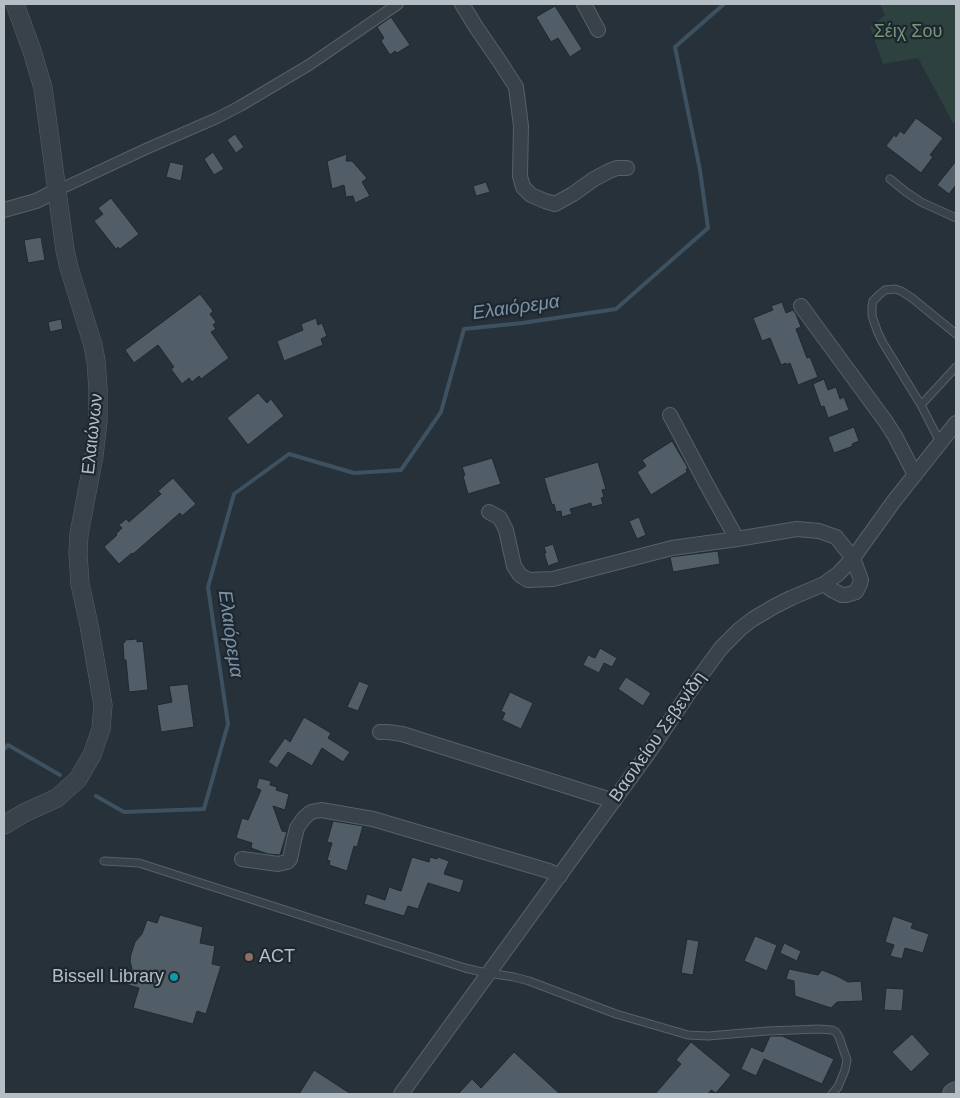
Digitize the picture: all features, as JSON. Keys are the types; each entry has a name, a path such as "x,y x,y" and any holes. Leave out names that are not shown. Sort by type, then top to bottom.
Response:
{"street":[{"name":"Ελαιώνων","path":"4,825 24,813 57,798 78,778 92,755 101,729 103,705 80,584 78,553 79,534 95,450 98,382 92,345 67,259 42,88 32,51 15,4"},
{"path":"4,210 36,201 240,106 316,60 398,4"},
{"path":"462,4 516,87 521,126 520,176 523,187 531,195 545,202 555,204 609,171 617,168 627,168"},
{"path":"584,4 598,30"},
{"path":"801,306 886,422 916,475"},
{"path":"670,415 737,539"},
{"name":"Βασιλείου Σεβενίδη","path":"401,1094 560,876 728,640 753,619 775,606 824,584 838,574 853,558 894,501 956,424"},
{"path":"489,512 500,518 506,530 514,566 520,576 528,580 553,579 672,548 797,529 819,531 836,536 853,558 861,580 856,592 842,595 824,584"},
{"path":"380,732 402,734 614,801"},
{"path":"242,859 278,864 287,862 290,858 297,828 311,812 321,810 373,819 549,871 560,876"}],"lane":[{"path":"890,179 914,198 956,218"},
{"path":"941,444 921,405 878,333 872,316 873,301 885,290 895,289 901,291 956,334"},
{"path":"921,405 956,367"},
{"path":"104,861 138,863 465,968 529,981 616,1014 692,1036 832,1030 839,1037 847,1060 838,1087 832,1094"}],"green space":[{"name":"Σέιχ Σου","path":"880,4 956,4 956,123 953,123 918,58 883,64 870,27 885,15"}],"building":[{"path":"555,6 582,49 570,57 558,38 551,42 536,17"},
{"path":"391,17 410,45 390,55 381,41 384,38 377,27"},
{"path":"916,118 943,138 930,155 933,157 921,173 886,146 894,135 896,137 900,131 904,134"},
{"path":"235,134 244,147 236,153 227,140"},
{"path":"213,152 224,169 214,175 204,159"},
{"path":"347,154 346,161 352,161 367,178 362,182 370,196 355,203 353,196 346,197 344,185 332,189 327,161"},
{"path":"956,161 956,185 949,194 937,185"},
{"path":"170,162 184,165 181,181 166,177"},
{"path":"486,182 490,192 476,196 473,186"},
{"path":"111,198 139,234 120,249 118,247 116,249 94,221 103,214 98,208"},
{"path":"41,237 45,260 28,263 24,240"},
{"path":"200,294 213,311 210,314 216,322 213,325 216,329 211,332 229,358 201,379 199,376 192,382 189,378 182,384 171,369 174,367 158,345 134,363 125,350"},
{"path":"782,302 786,313 793,310 796,314 801,327 796,329 807,358 810,357 818,377 798,385 790,363 781,365 770,338 762,341 753,318 773,310 771,306"},
{"path":"316,318 318,325 322,323 327,336 321,339 323,345 284,361 277,341 303,330 301,324"},
{"path":"61,319 63,329 50,332 48,322"},
{"path":"824,379 828,390 836,387 840,399 844,397 849,410 828,418 824,406 821,407 813,384"},
{"path":"258,393 267,403 271,399 284,416 248,445 227,418"},
{"path":"854,427 859,441 852,444 853,446 834,453 828,437"},
{"path":"672,441 688,468 686,469 687,472 651,495 637,472 646,466 642,460"},
{"path":"492,458 501,484 468,494 462,467"},
{"path":"598,462 606,489 602,490 604,497 601,498 603,504 592,507 591,503 570,509 572,514 562,517 561,511 556,512 554,504 552,505 544,478"},
{"path":"173,478 196,504 182,516 180,513 119,564 104,547 122,528 119,525 126,519 129,522 161,494 158,491"},
{"path":"639,517 646,535 637,539 629,521"},
{"path":"553,544 559,562 548,566 544,547"},
{"path":"718,551 720,564 673,572 670,557"},
{"path":"137,639 137,642 143,641 148,690 129,692 123,643 125,640"},
{"path":"600,648 617,658 612,667 604,663 599,673 583,665 588,655 595,658"},
{"path":"626,677 651,693 643,706 618,689"},
{"path":"359,681 369,685 358,711 347,707"},
{"path":"188,684 194,727 161,732 157,705 172,702 169,686"},
{"path":"510,692 533,703 521,729 502,720 505,713 501,711"},
{"path":"304,717 331,733 328,738 350,752 343,762 322,748 312,766 288,752 277,768 268,762 285,738 290,742"},
{"path":"259,778 271,781 270,785 277,787 276,790 289,794 285,810 273,806 282,831 287,832 280,855 268,854 251,848 252,843 236,838 242,818 248,820 261,790 256,788"},
{"path":"333,821 363,826 357,847 354,846 347,871 329,865 330,861 327,860 332,843 327,842"},
{"path":"412,857 429,862 430,857 437,859 438,857 449,861 444,874 464,880 460,893 428,883 418,909 408,906 404,916 364,904 367,894 385,900 389,887 401,891"},
{"name":"Bissell Library","path":"160,915 203,927 200,943 215,946 212,964 221,966 206,1014 197,1011 193,1024 133,1008 139,988 128,985 132,969 131,954 147,920 157,923"},
{"path":"893,916 913,923 911,928 929,934 923,953 905,948 902,959 890,956 894,945 885,942"},
{"path":"755,936 777,945 767,971 744,961"},
{"path":"687,939 699,941 693,975 681,973"},
{"path":"784,943 801,951 797,961 780,953"},
{"path":"789,969 818,975 822,970 848,982 861,981 863,1001 837,1002 831,1008 795,996 794,981 786,979"},
{"path":"886,988 904,989 902,1011 884,1010"},
{"path":"912,1034 930,1054 911,1072 892,1052"},
{"path":"770,1036 782,1036 834,1059 822,1084 764,1059 756,1076 741,1069 751,1047 763,1052"},
{"path":"691,1042 731,1075 716,1093 711,1090 708,1094 655,1094 681,1064 676,1060"},
{"path":"514,1052 560,1094 458,1094 472,1079 481,1088"},
{"path":"314,1070 351,1094 299,1094"}],"waterway":[{"name":"Ελαιόρεμα","path":"96,796 124,812 204,809 228,724 208,587 234,494 289,454 354,473 401,470 441,412 464,329 522,323 616,309 708,228 700,170 675,47 724,4"},
{"name":"Ελαιόρεμα","path":"4,749 8,745 60,775"}],"place":[{"name":"ACT","path":"249,957"},
{"name":"Bissell Library","path":"174,977"}]}
